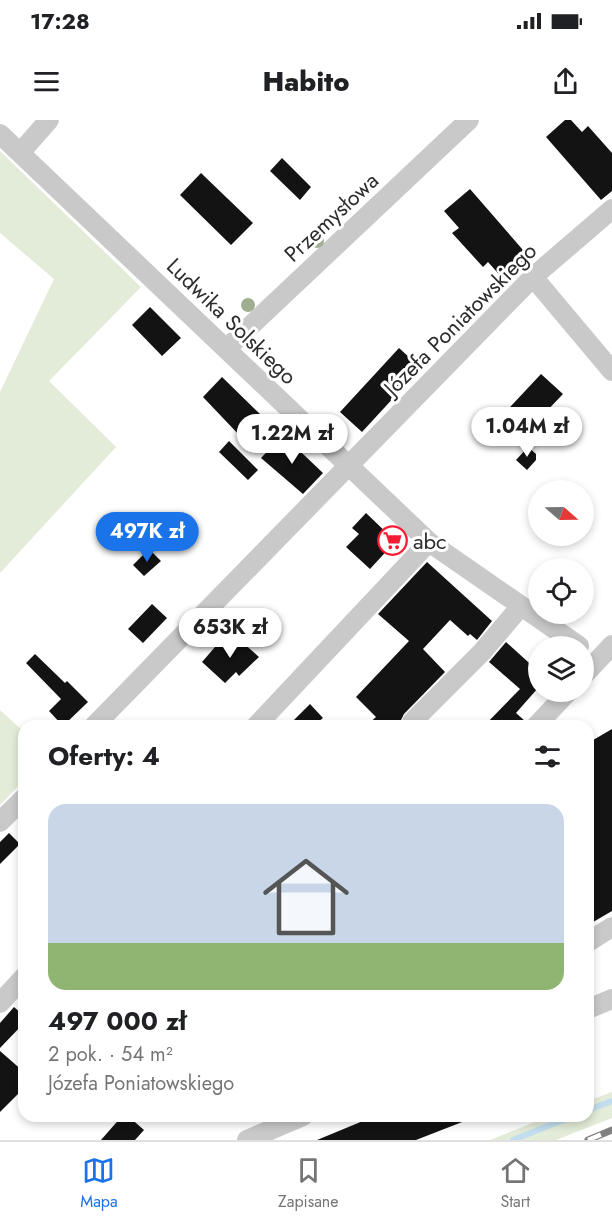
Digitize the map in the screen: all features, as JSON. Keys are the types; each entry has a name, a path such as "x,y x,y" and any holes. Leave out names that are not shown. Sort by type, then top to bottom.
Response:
{"street":[{"path":"20,153 49,120"},
{"name":"Przemysłowa","path":"227,348 469,120"},
{"name":"Ludwika Solskiego","path":"0,134 429,542 564,636"},
{"name":"Józefa Poniatowskiego","path":"100,720 533,277 612,209"},
{"path":"533,277 612,371"},
{"path":"262,720 429,542"},
{"path":"414,720 482,652 521,606"},
{"path":"598,660 612,645"},
{"path":"542,720 559,702"},
{"path":"0,822 18,804"},
{"path":"594,938 612,927"},
{"path":"0,1003 18,984"},
{"path":"594,1006 612,999"},
{"path":"247,1140 289,1122"}],"green space":[{"path":"0,151 141,287 49,381 116,447 0,573 0,392 54,279 0,233"},
{"path":"0,710 18,726 18,786 0,805"},
{"path":"612,1092 612,1118 556,1140 490,1140 535,1122 594,1122 594,1099"}],"building":[{"path":"565,120 571,120 582,132 588,126 612,153 612,191 601,200 546,137"},
{"path":"282,158 311,187 300,200 270,171"},
{"path":"201,173 253,223 231,245 180,195"},
{"path":"470,189 529,257 504,280 488,262 483,267 452,233 459,228 444,211"},
{"path":"150,307 181,338 162,356 132,325"},
{"path":"399,348 421,368 362,432 340,412"},
{"path":"541,374 563,394 520,439 499,419"},
{"path":"222,377 262,416 241,437 203,397"},
{"path":"283,435 323,473 303,494 261,458"},
{"path":"229,441 258,470 248,480 219,452"},
{"path":"528,447 536,454 536,460 527,470 516,460"},
{"path":"366,513 392,538 393,544 370,569 346,547 359,534 352,528"},
{"path":"149,549 161,561 144,576 133,565"},
{"path":"427,562 492,621 477,640 470,634 468,636 450,620 423,649 445,672 404,714 401,720 373,720 376,717 356,697 409,641 378,614"},
{"path":"152,604 167,618 143,643 128,629"},
{"path":"234,635 259,657 239,676 236,672 225,683 202,662 222,639 227,643"},
{"path":"506,642 528,662 528,699 516,713 524,720 490,720 520,689 489,662"},
{"path":"35,654 88,702 69,720 57,720 49,711 61,699 26,663"},
{"path":"310,704 323,718 320,720 294,720"},
{"path":"612,729 612,911 594,922 594,740"},
{"path":"9,833 18,842 18,846 0,864 0,842"},
{"path":"14,1007 18,1011 18,1029 0,1048 0,1023"},
{"path":"0,1051 18,1067 18,1094 0,1112"},
{"path":"117,1122 135,1122 144,1130 135,1140 101,1140"},
{"path":"360,1122 462,1122 416,1140 317,1140"}],"waterway":[{"path":"594,1108 612,1101"},
{"path":"513,1140 558,1122"}],"railway":[{"path":"588,1140 612,1130"}],"place":[{"name":"abc","path":"392,541"}]}
